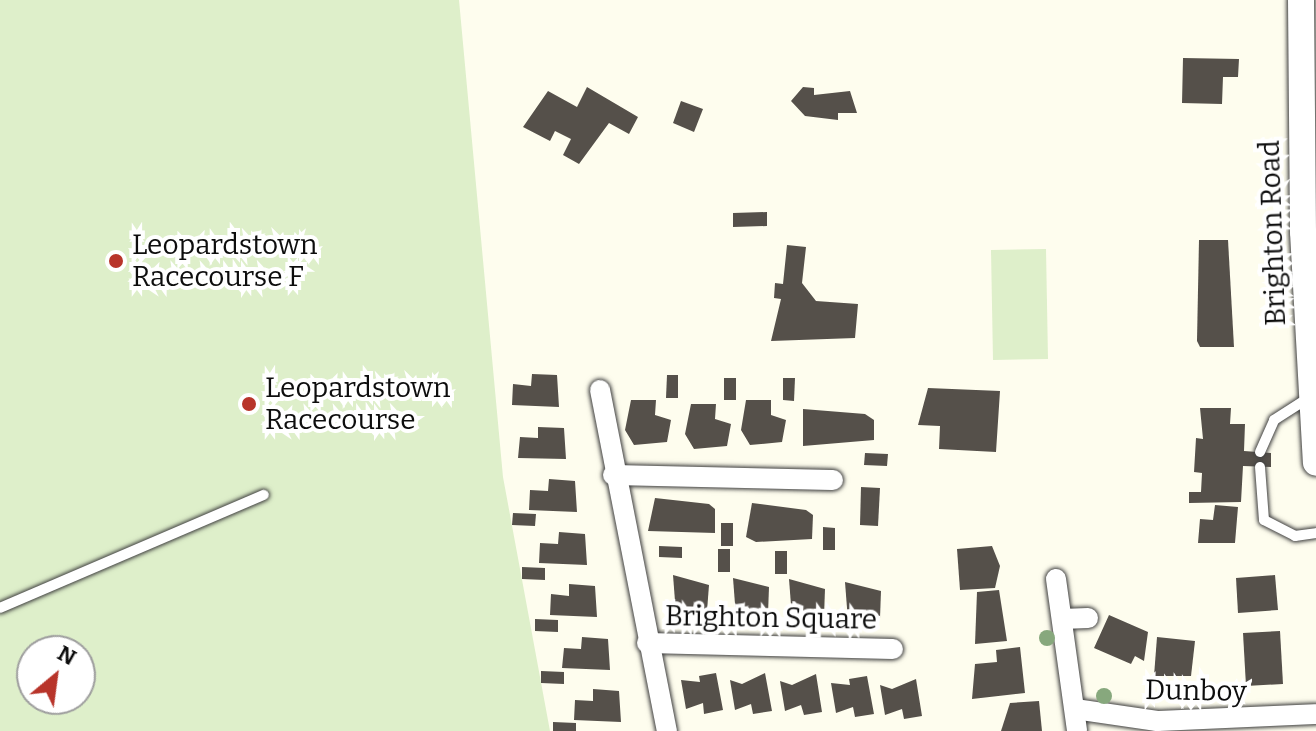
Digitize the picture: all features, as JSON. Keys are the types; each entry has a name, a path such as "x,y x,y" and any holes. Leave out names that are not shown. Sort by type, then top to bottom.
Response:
{"street":[{"name":"Brighton Road","path":"1301,0 1316,463"},
{"name":"Brighton Square","path":"600,390 613,475 667,731"},
{"path":"613,475 833,480"},
{"path":"1056,579 1077,731"},
{"path":"1062,619 1088,618"},
{"name":"Brighton Square","path":"647,643 893,649"},
{"name":"Dunboy","path":"1075,709 1157,721 1316,714"}],"lane":[{"path":"1260,452 1274,420 1312,396"},
{"path":"1260,467 1264,520 1295,536 1316,533"},
{"path":"0,608 264,495"}],"green space":[{"name":"Leopardstown Racecourse","path":"0,0 459,0 503,477 550,731 0,731"},
{"path":"1046,249 1048,359 993,360 991,250"}],"building":[{"path":"1183,58 1239,59 1238,77 1223,77 1222,104 1182,103"},
{"path":"587,87 638,117 629,134 609,123 579,164 563,155 571,139 555,131 550,141 523,127 548,91 577,107"},
{"path":"803,87 814,88 814,95 850,91 857,113 838,113 838,120 805,116 791,101"},
{"path":"681,101 703,109 694,132 673,123"},
{"path":"767,212 767,226 733,227 733,213"},
{"path":"1199,240 1228,240 1234,347 1200,347 1197,341"},
{"path":"787,245 806,247 802,283 816,301 858,304 855,338 771,341 781,299 774,298 775,283 783,284"},
{"path":"532,374 557,375 559,407 512,405 513,384 531,386"},
{"path":"667,375 678,375 678,398 666,398"},
{"path":"724,378 736,378 736,400 724,400"},
{"path":"783,378 795,378 794,401 783,400"},
{"path":"928,388 1000,391 996,452 939,449 940,426 918,425"},
{"path":"631,400 656,400 655,415 671,420 667,442 634,445 625,430"},
{"path":"746,400 771,400 771,415 786,420 782,442 750,445 741,430"},
{"path":"691,404 716,404 715,419 731,424 727,446 694,449 685,434"},
{"path":"1200,408 1231,408 1230,424 1245,424 1244,451 1271,453 1271,467 1243,466 1241,502 1189,503 1189,492 1201,492 1202,473 1194,472 1196,438 1203,439"},
{"path":"803,409 865,414 874,420 874,440 803,446"},
{"path":"538,427 564,428 566,459 518,458 520,437 538,438"},
{"path":"865,453 888,454 887,466 864,465"},
{"path":"549,479 575,481 577,512 529,510 530,490 548,491"},
{"path":"861,487 880,488 878,526 860,525"},
{"path":"655,498 709,504 715,509 715,533 648,531"},
{"path":"752,503 806,510 813,515 812,539 756,542 746,537"},
{"path":"1215,505 1238,507 1235,543 1198,543 1200,519 1213,520"},
{"path":"513,513 536,514 535,526 512,525"},
{"path":"721,523 733,523 733,546 721,546"},
{"path":"823,527 835,528 835,550 823,550"},
{"path":"559,532 585,534 587,565 539,563 540,543 558,544"},
{"path":"659,546 682,547 682,558 659,557"},
{"path":"992,546 1000,566 995,588 960,590 957,549"},
{"path":"718,549 730,549 730,572 718,572"},
{"path":"775,551 787,551 787,574 775,574"},
{"path":"522,567 545,568 545,580 522,579"},
{"path":"673,575 709,585 707,611 676,614"},
{"path":"1275,575 1278,610 1238,613 1236,578"},
{"path":"733,578 769,587 768,614 736,617"},
{"path":"789,579 825,589 824,616 792,618"},
{"path":"845,582 881,591 880,618 848,621"},
{"path":"569,584 595,586 597,617 550,615 551,594 569,596"},
{"path":"999,590 1007,641 975,644 977,592"},
{"path":"1109,615 1148,632 1144,661 1135,656 1131,664 1094,648"},
{"path":"535,619 558,620 558,632 535,631"},
{"path":"1280,631 1283,684 1246,686 1243,633"},
{"path":"582,637 608,639 610,670 562,668 564,648 581,649"},
{"path":"1157,637 1195,641 1191,676 1154,676"},
{"path":"1020,647 1025,693 972,699 975,664 997,662 996,650"},
{"path":"541,671 564,672 564,684 541,683"},
{"path":"716,673 723,710 704,714 703,703 686,709 681,680 700,682 699,676"},
{"path":"765,673 772,711 753,714 751,704 735,710 730,680 742,684"},
{"path":"816,674 822,712 804,715 801,705 785,711 780,681 792,685"},
{"path":"867,676 874,714 855,717 853,707 836,713 831,683 850,685 849,679"},
{"path":"916,679 922,716 904,719 902,709 885,715 880,685 892,689"},
{"path":"593,689 619,691 621,722 574,720 575,700 593,701"},
{"path":"1039,701 1042,731 1001,731 1010,703"},
{"path":"553,722 576,723 576,731 553,731"}],"place":[{"name":"Leopardstown Racecourse F","path":"116,261"},
{"name":"Leopardstown Racecourse","path":"249,404"}]}
